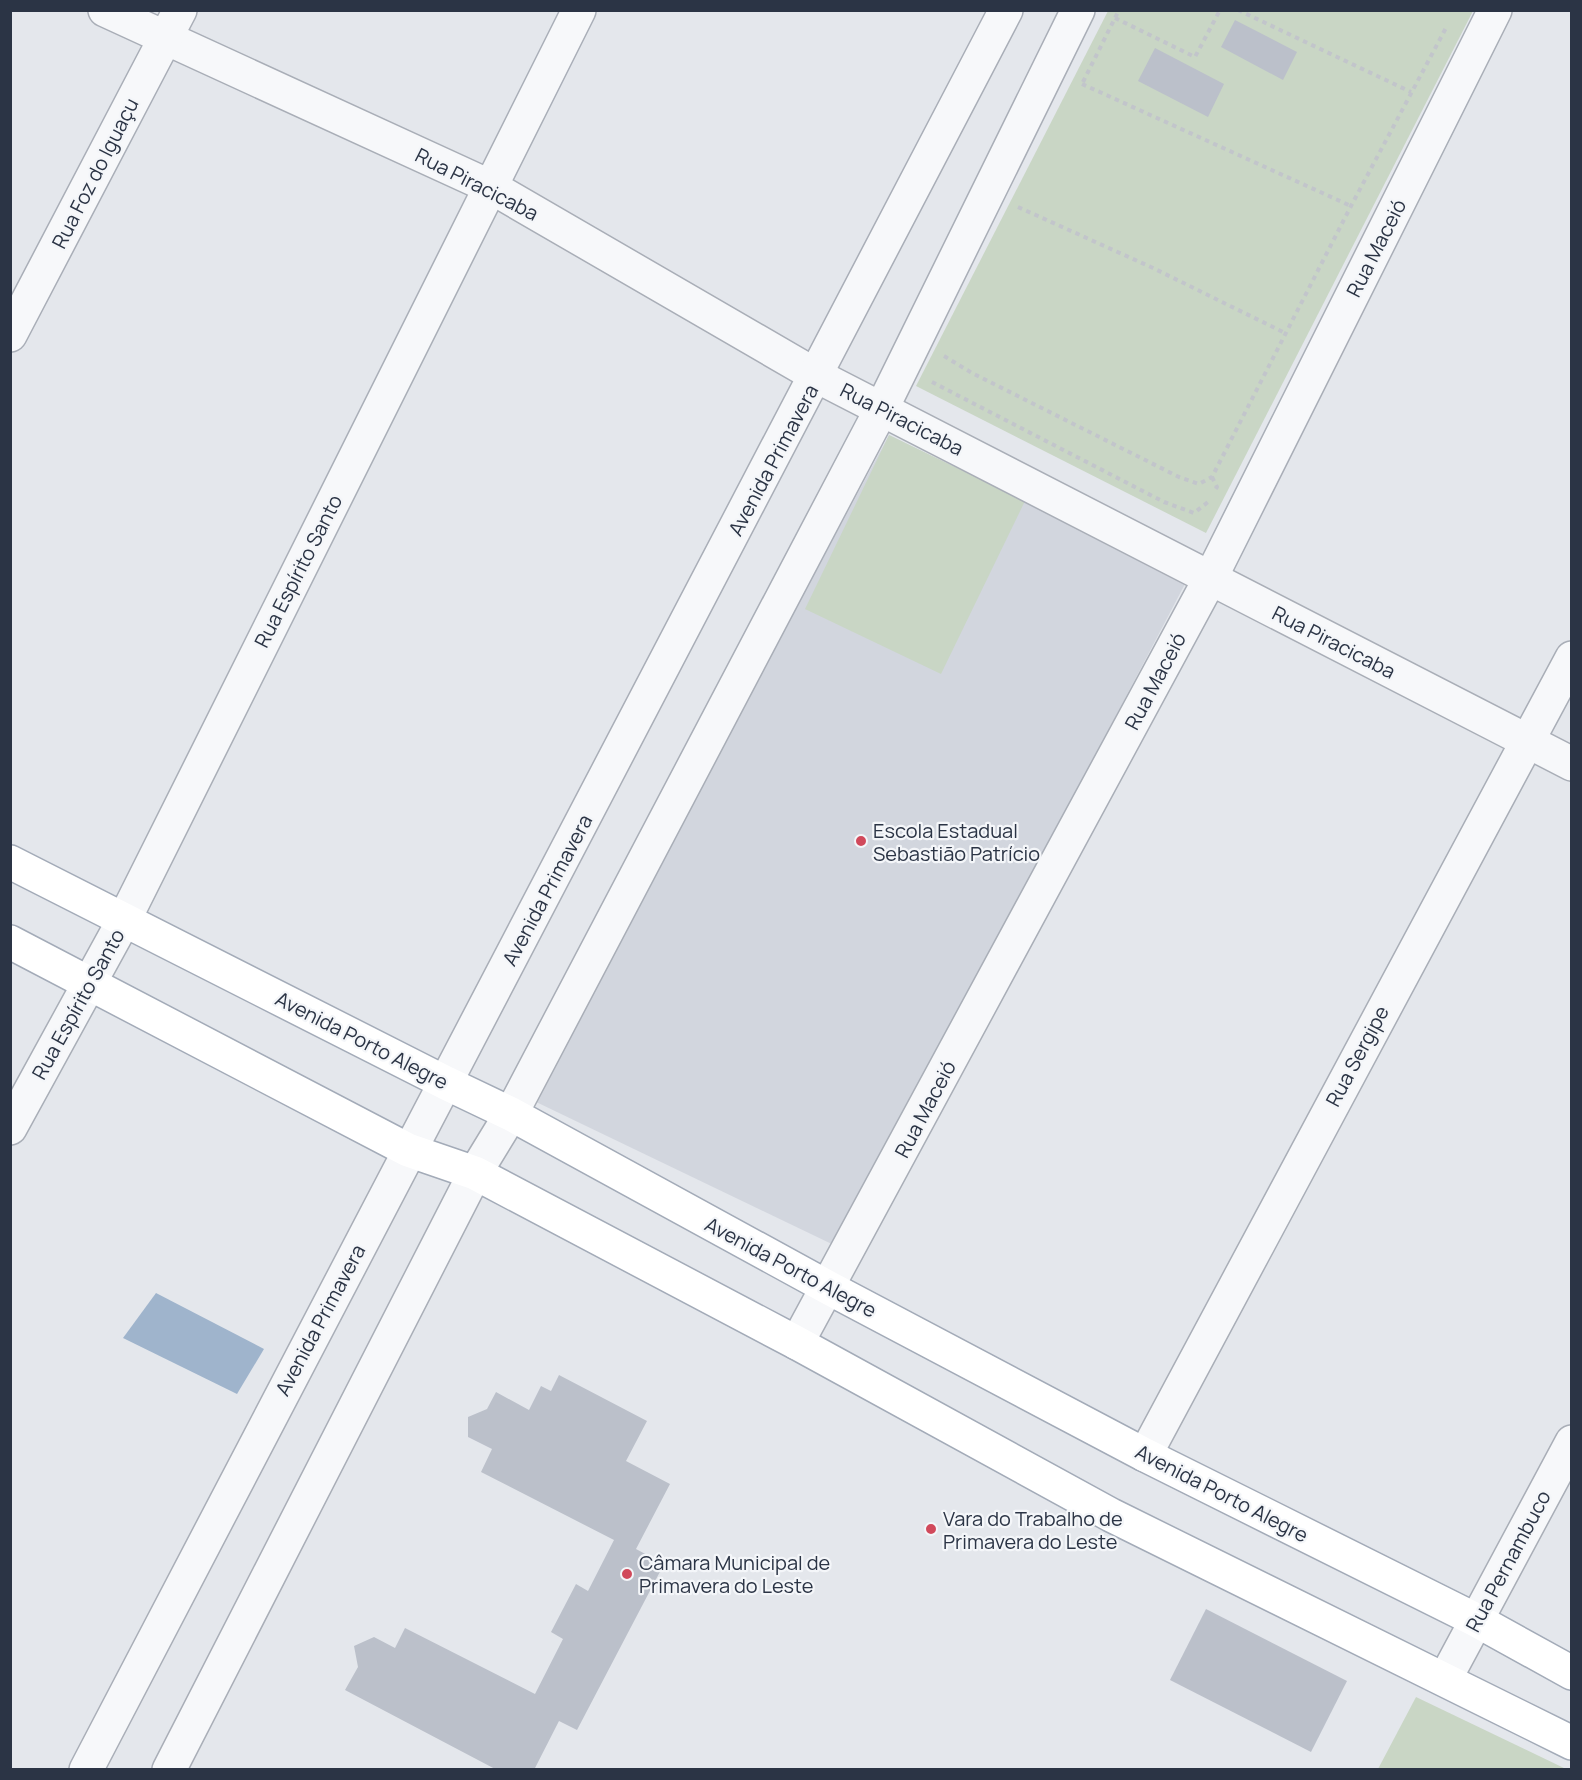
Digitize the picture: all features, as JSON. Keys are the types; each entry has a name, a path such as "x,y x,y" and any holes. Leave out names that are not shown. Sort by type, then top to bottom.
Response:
{"main road":[{"name":"Avenida Porto Alegre","path":"10,862 511,1114 829,1288 1145,1455 1476,1620 1572,1673"},
{"path":"10,942 88,985 408,1150 475,1173 797,1343 1111,1515 1572,1743"}],"street":[{"name":"Rua Piracicaba","path":"105,10 491,187 817,376 1572,764"},
{"name":"Rua Foz do Iguaçu","path":"10,335 180,10"},
{"name":"Rua Espírito Santo","path":"10,1128 124,920 579,10"},
{"name":"Avenida Primavera","path":"86,1770 408,1150 446,1083 817,376 1006,10"},
{"path":"169,1770 475,1173 511,1114 882,408 1078,10"},
{"name":"Rua Maceió","path":"797,1343 829,1288 1210,579 1495,10"},
{"name":"Rua Sergipe","path":"1145,1455 1526,740 1572,658"},
{"name":"Rua Pernambuco","path":"1446,1679 1572,1442"}],"path":[{"path":"1076,94 1119,10"},
{"path":"1115,18 1195,57 1220,10"},
{"path":"1238,10 1411,92"},
{"path":"940,366 944,355 1179,477 1199,484 1212,477 1351,206 1450,21"},
{"path":"1082,84 1351,206"},
{"path":"1012,217 1021,200"},
{"path":"1017,207 1153,268 1285,333"},
{"path":"935,374 931,383 1119,479 1194,513 1207,506 1217,487 1212,477"}],"shaded area":[{"name":"Escola Estadual Sebastião Patrício","path":"889,435 1186,582 838,1247 532,1100"}],"green space":[{"path":"1108,11 1473,11 1206,533 916,386"},
{"path":"889,435 1025,501 941,674 805,609"},
{"path":"1416,1697 1566,1769 1378,1769"}],"water":[{"path":"156,1293 264,1349 237,1394 123,1338"}],"building":[{"path":"1235,20 1297,52 1283,80 1221,47"},
{"path":"1155,48 1224,84 1208,117 1138,81"},
{"name":"Câmara Municipal de Primavera do Leste","path":"559,1375 647,1421 626,1461 670,1484 636,1549 664,1564 577,1730 559,1721 534,1770 497,1770 345,1690 358,1667 354,1646 374,1637 395,1648 405,1628 535,1694 563,1639 551,1632 576,1584 588,1591 614,1540 481,1472 492,1449 468,1437 468,1417 487,1409 496,1392 529,1410 541,1386 551,1391"},
{"path":"1206,1609 1347,1681 1311,1752 1170,1680"}],"place":[{"name":"Escola Estadual Sebastião Patrício","path":"861,841"},
{"name":"Vara do Trabalho de Primavera do Leste","path":"931,1529"},
{"name":"Câmara Municipal de Primavera do Leste","path":"627,1574"}]}
